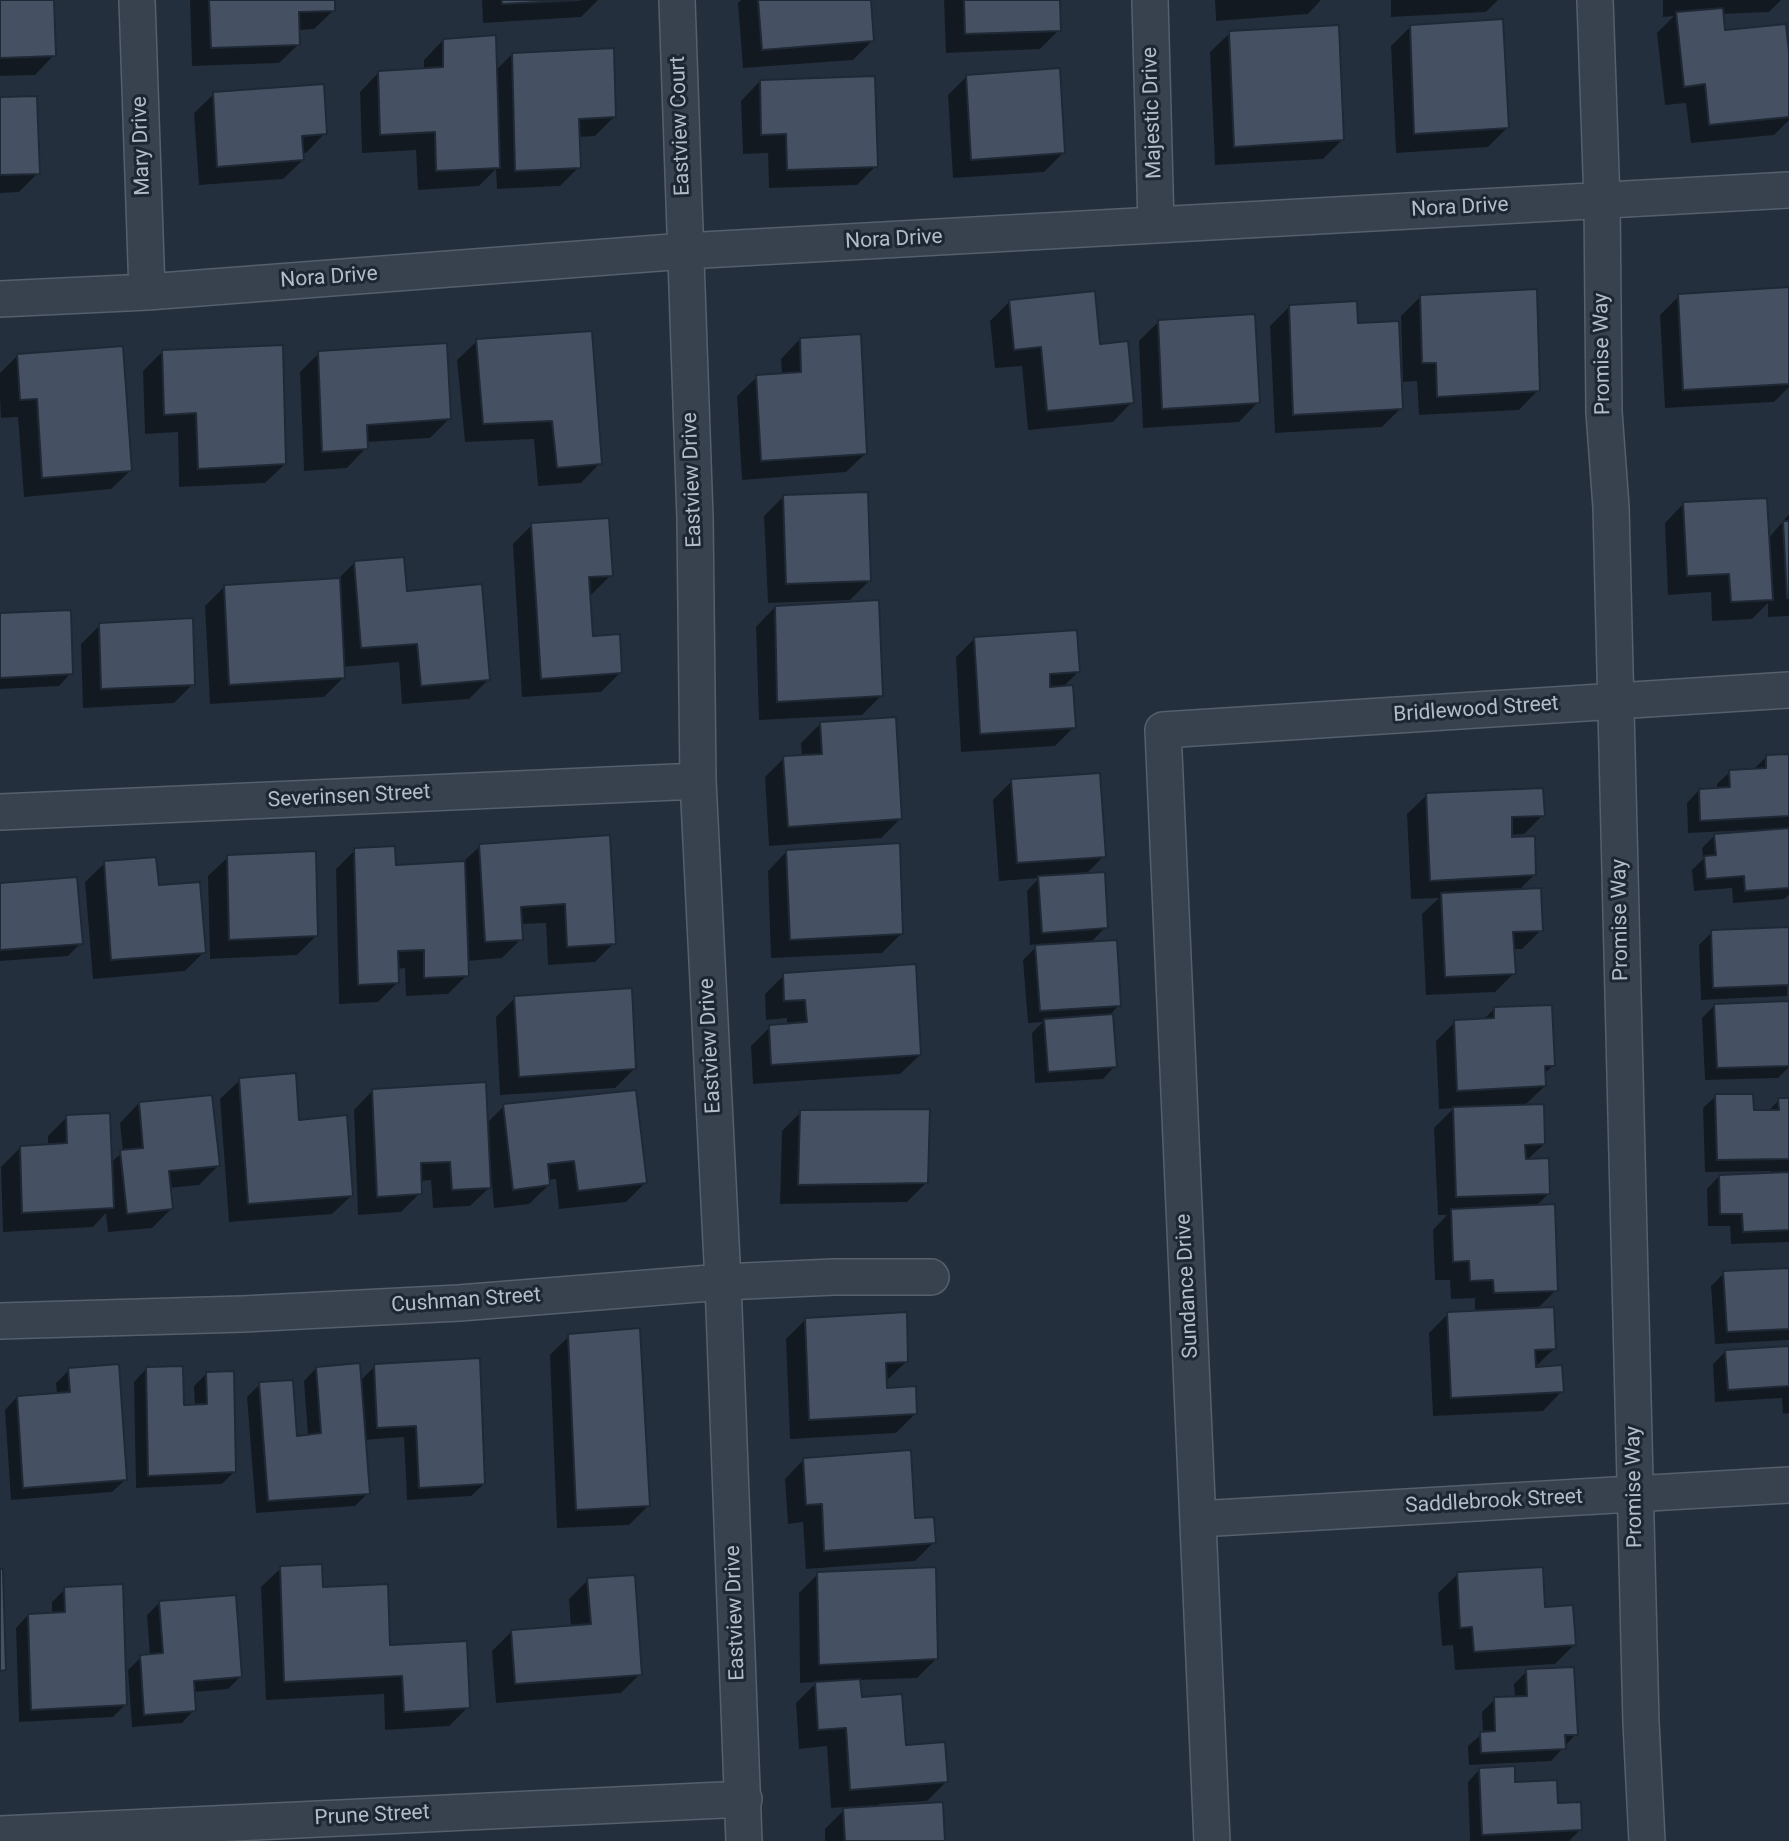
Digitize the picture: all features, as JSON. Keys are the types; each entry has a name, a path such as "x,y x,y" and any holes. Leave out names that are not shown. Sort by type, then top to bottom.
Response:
{"street":[{"name":"Mary Drive","path":"137,0 147,292"},
{"name":"Eastview Court","path":"677,0 685,251"},
{"name":"Majestic Drive","path":"1150,0 1157,225"},
{"name":"Promise Way","path":"1595,0 1602,201 1604,412 1611,507 1641,1723 1647,1841"},
{"name":"Nora Drive","path":"0,299 147,292 685,251 1789,190"},
{"name":"Eastview Drive","path":"685,251 695,518 698,781 723,1282 744,1841"},
{"name":"Bridlewood Street","path":"1163,730 1789,690"},
{"name":"Sundance Drive","path":"1163,730 1212,1841"},
{"name":"Severinsen Street","path":"0,812 698,781"},
{"name":"Cushman Street","path":"0,1321 243,1314 459,1303 723,1282 834,1277 932,1277"},
{"name":"Saddlebrook Street","path":"1198,1519 1789,1485"},
{"name":"Prune Street","path":"0,1834 744,1798"}],"building":[{"path":"0,0 54,0 56,56 0,58"},
{"path":"209,0 335,0 335,11 299,12 300,45 211,48"},
{"path":"502,0 580,0 502,4"},
{"path":"758,0 871,0 874,41 762,50"},
{"path":"964,0 1060,0 1061,31 965,34"},
{"path":"1723,8 1725,30 1786,24 1789,117 1709,125 1705,84 1684,87 1676,12"},
{"path":"1503,19 1509,128 1414,134 1410,25"},
{"path":"1339,25 1344,140 1234,147 1229,31"},
{"path":"496,35 500,168 436,171 435,132 380,135 378,71 443,67 443,39"},
{"path":"614,48 616,117 579,119 581,168 515,171 512,53"},
{"path":"1060,68 1065,153 971,160 966,75"},
{"path":"875,76 878,167 787,170 786,134 761,135 760,80"},
{"path":"324,84 327,134 302,136 304,160 217,167 213,92"},
{"path":"37,96 40,174 0,175 0,97"},
{"path":"1789,287 1789,384 1683,390 1678,294"},
{"path":"1537,289 1540,391 1437,397 1436,363 1422,363 1420,295"},
{"path":"1095,291 1100,344 1128,341 1134,403 1047,411 1041,347 1014,350 1009,300"},
{"path":"1357,301 1358,323 1399,321 1403,409 1293,415 1289,305"},
{"path":"1255,314 1260,403 1162,409 1158,320"},
{"path":"592,331 602,464 557,468 552,421 483,424 476,339"},
{"path":"861,334 867,454 761,461 756,375 801,372 800,338"},
{"path":"447,343 451,419 367,425 368,449 322,452 318,351"},
{"path":"283,345 286,464 198,469 196,413 164,415 162,350"},
{"path":"123,346 132,471 42,478 37,399 20,400 17,354"},
{"path":"868,492 871,581 786,584 783,495"},
{"path":"1767,498 1773,600 1731,602 1729,574 1687,576 1683,502"},
{"path":"609,518 613,576 589,577 593,636 620,634 622,673 541,679 531,523"},
{"path":"1783,521 1789,521 1789,598 1787,598"},
{"path":"404,557 407,591 482,584 490,680 421,686 417,644 361,648 354,561"},
{"path":"340,578 345,678 229,685 224,585"},
{"path":"879,600 883,696 777,702 775,606"},
{"path":"71,610 73,674 0,678 0,613"},
{"path":"193,618 195,685 101,689 99,623"},
{"path":"1077,630 1080,672 1050,674 1050,687 1073,685 1076,728 980,734 974,637"},
{"path":"896,717 902,819 788,827 783,756 822,754 820,722"},
{"path":"1789,754 1789,816 1700,821 1699,789 1730,787 1729,770 1766,768 1766,755"},
{"path":"1100,773 1106,857 1017,863 1011,779"},
{"path":"1543,788 1545,816 1512,817 1512,837 1535,836 1536,875 1430,881 1426,793"},
{"path":"1789,828 1789,888 1745,891 1744,876 1706,879 1704,856 1716,855 1714,834"},
{"path":"610,835 616,944 567,947 565,904 521,907 523,940 485,942 479,844"},
{"path":"900,843 903,934 790,940 786,850"},
{"path":"395,846 396,865 465,861 469,976 424,978 424,950 398,951 399,983 358,985 354,848"},
{"path":"316,851 318,936 229,940 227,855"},
{"path":"156,857 159,885 200,882 206,953 111,960 104,861"},
{"path":"1105,872 1108,928 1042,933 1038,876"},
{"path":"77,877 83,944 0,950 0,883"},
{"path":"1541,888 1543,931 1513,932 1516,974 1445,977 1441,893"},
{"path":"1789,927 1789,985 1713,988 1711,930"},
{"path":"1117,940 1121,1006 1040,1011 1035,945"},
{"path":"916,964 921,1055 771,1065 769,1025 807,1022 805,1000 784,1001 783,973"},
{"path":"632,988 636,1069 519,1077 514,996"},
{"path":"1789,1001 1789,1066 1717,1068 1714,1004"},
{"path":"1552,1005 1555,1066 1545,1066 1546,1086 1457,1091 1454,1020 1494,1018 1494,1007"},
{"path":"1113,1014 1117,1067 1048,1072 1044,1019"},
{"path":"296,1073 299,1120 347,1115 353,1196 248,1204 239,1078"},
{"path":"486,1082 491,1188 452,1190 450,1162 421,1163 422,1194 377,1197 372,1089"},
{"path":"636,1090 647,1183 578,1191 574,1161 548,1164 550,1185 513,1190 503,1104"},
{"path":"1715,1094 1753,1094 1754,1110 1779,1110 1778,1098 1789,1098 1789,1159 1717,1160"},
{"path":"212,1095 220,1166 169,1171 173,1209 127,1214 120,1150 143,1148 139,1102"},
{"path":"1544,1104 1545,1144 1525,1145 1526,1159 1549,1158 1550,1194 1456,1197 1453,1107"},
{"path":"930,1109 928,1183 798,1185 800,1110"},
{"path":"110,1113 114,1208 22,1213 20,1146 67,1143 66,1115"},
{"path":"1789,1172 1789,1230 1743,1232 1742,1214 1720,1214 1719,1175"},
{"path":"1555,1204 1558,1291 1494,1293 1493,1280 1470,1281 1469,1261 1453,1262 1451,1209"},
{"path":"1789,1268 1789,1329 1727,1332 1723,1271"},
{"path":"1554,1307 1556,1349 1535,1350 1536,1367 1562,1365 1564,1392 1451,1398 1447,1312"},
{"path":"907,1312 908,1362 886,1363 887,1388 916,1386 917,1414 809,1420 805,1318"},
{"path":"640,1328 650,1506 576,1510 568,1334"},
{"path":"1789,1346 1789,1386 1728,1390 1725,1350"},
{"path":"480,1358 485,1484 419,1488 416,1426 377,1428 374,1364"},
{"path":"360,1363 370,1494 268,1501 259,1382 293,1380 297,1436 321,1433 316,1367"},
{"path":"119,1364 127,1480 23,1488 17,1396 70,1392 68,1368"},
{"path":"183,1366 184,1405 207,1404 206,1372 234,1371 236,1472 148,1476 146,1367"},
{"path":"911,1450 915,1518 934,1517 936,1543 824,1551 822,1504 806,1505 803,1458"},
{"path":"322,1564 323,1587 388,1584 390,1645 467,1641 470,1708 404,1712 402,1676 284,1682 280,1566"},
{"path":"936,1567 938,1659 819,1665 817,1572"},
{"path":"1543,1567 1545,1607 1573,1605 1576,1645 1474,1652 1472,1627 1460,1628 1457,1572"},
{"path":"0,1569 3,1569 6,1670 0,1671"},
{"path":"635,1575 642,1675 515,1684 511,1630 591,1624 587,1578"},
{"path":"123,1584 127,1705 31,1710 28,1614 65,1612 64,1587"},
{"path":"236,1595 242,1677 194,1681 196,1711 144,1715 140,1655 163,1653 159,1601"},
{"path":"1574,1667 1578,1735 1565,1735 1566,1749 1481,1753 1480,1732 1495,1731 1494,1697 1527,1696 1526,1669"},
{"path":"860,1679 862,1697 902,1694 906,1745 945,1742 948,1782 850,1790 846,1728 818,1730 815,1682"},
{"path":"1515,1766 1515,1782 1557,1780 1558,1803 1581,1802 1582,1830 1482,1835 1479,1768"},
{"path":"943,1802 945,1841 845,1841 843,1808"}]}
